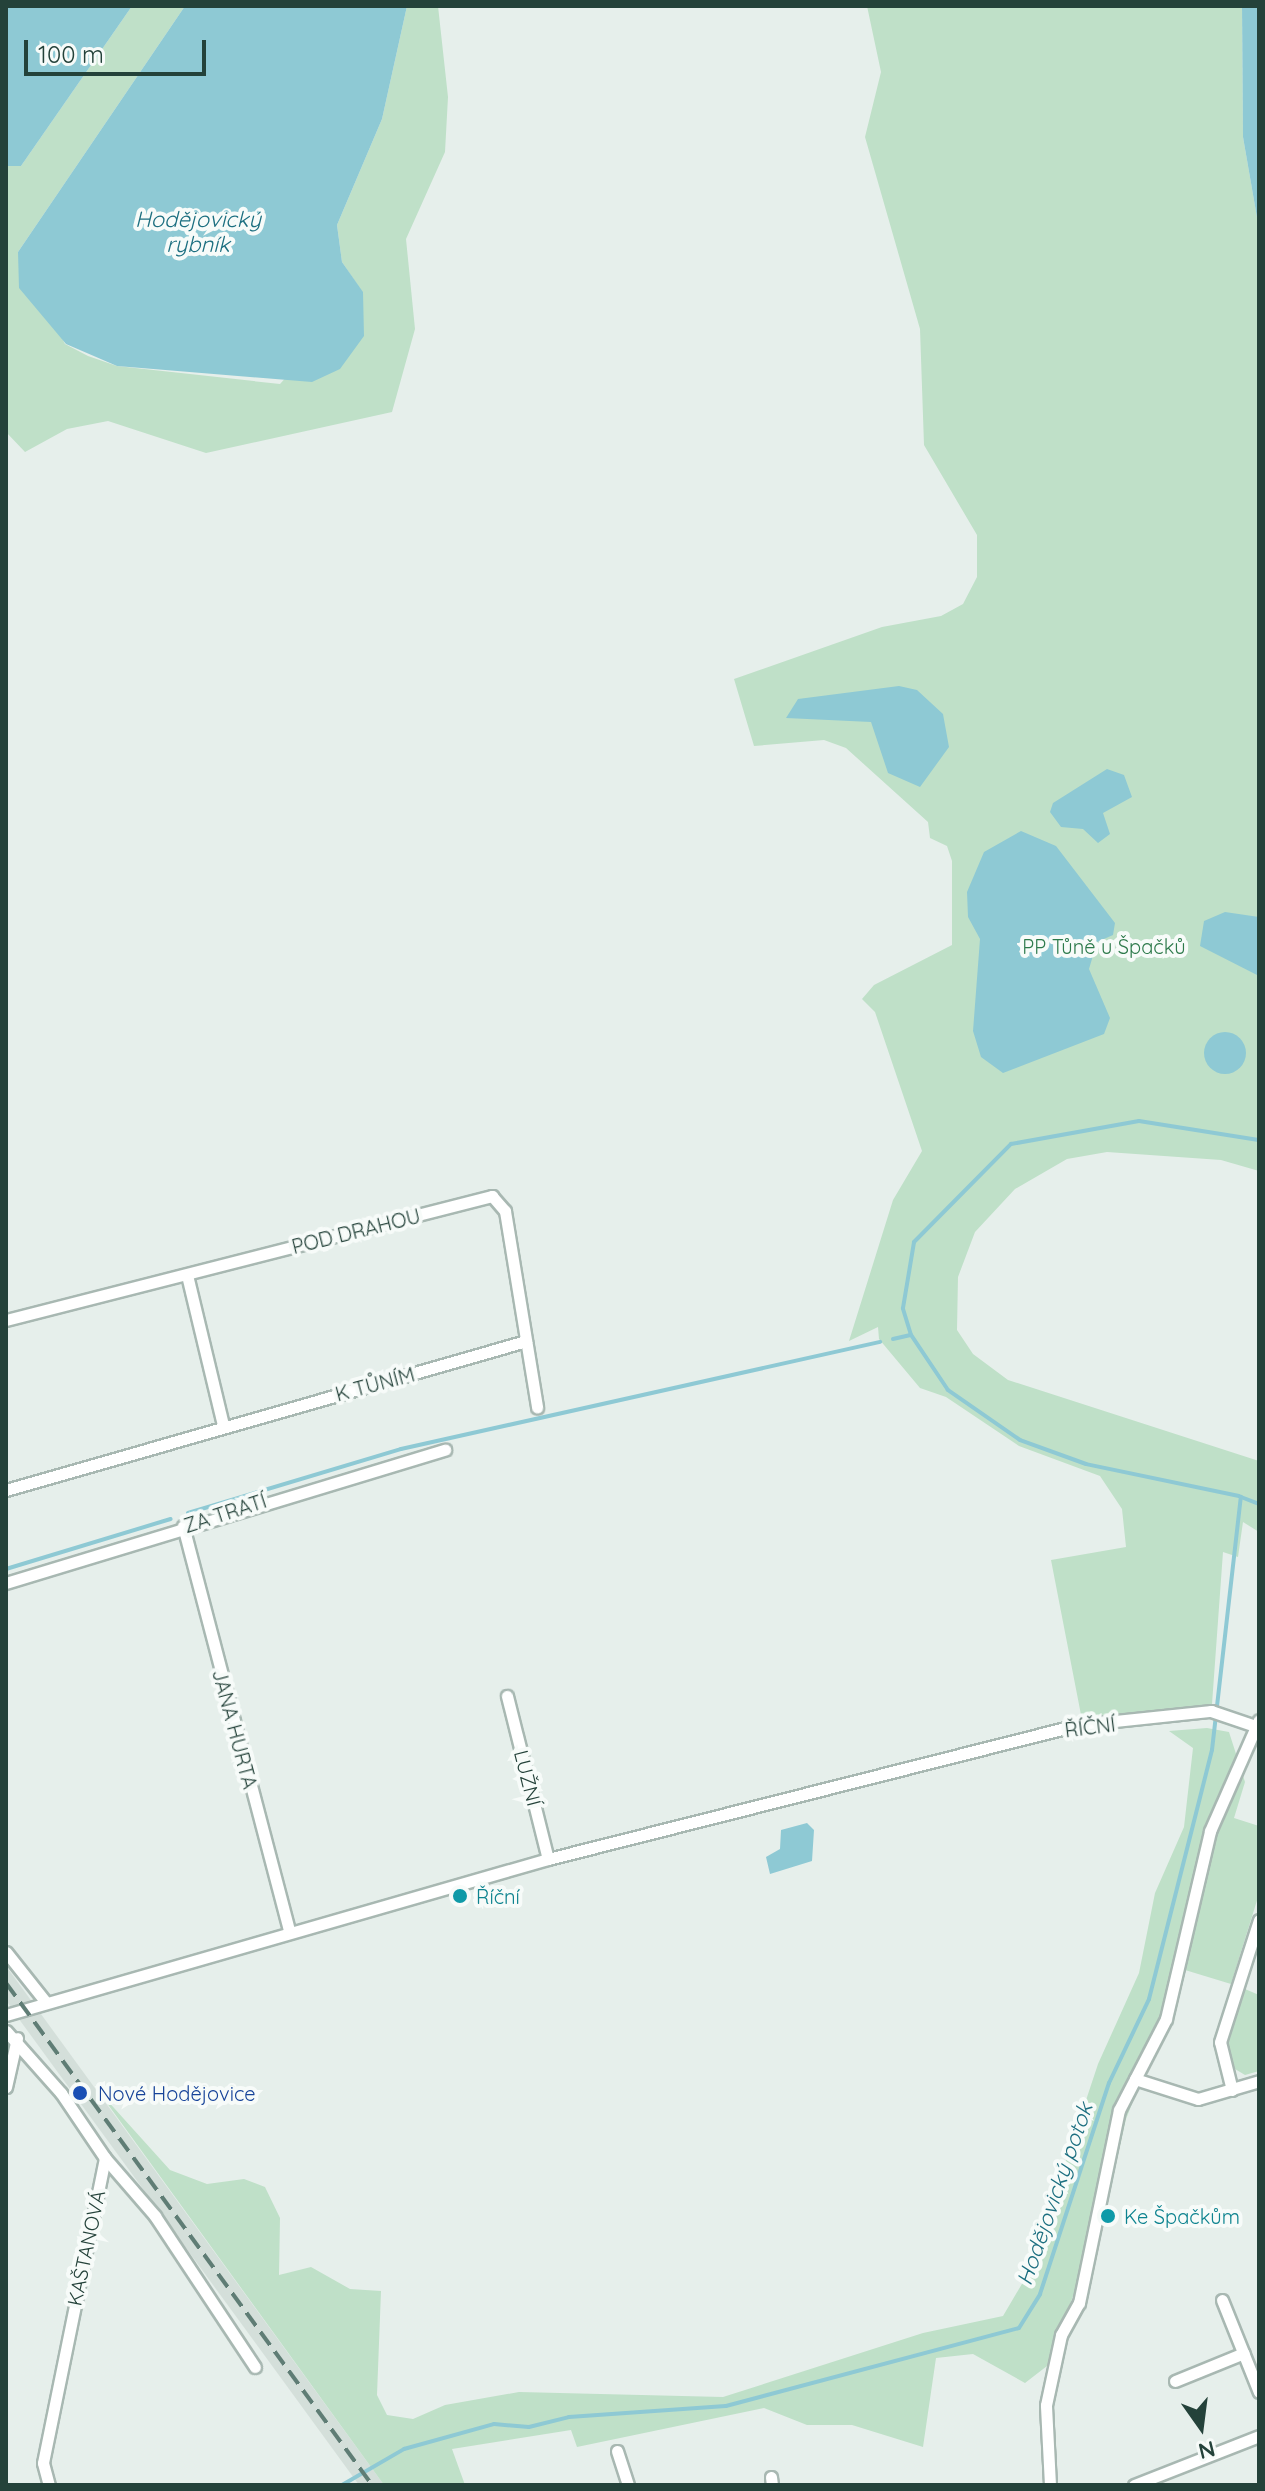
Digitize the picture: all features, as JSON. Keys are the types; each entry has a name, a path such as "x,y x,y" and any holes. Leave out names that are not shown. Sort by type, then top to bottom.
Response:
{"street":[{"name":"POD DRAHOU","path":"6,1320 492,1196 505,1211 537,1407"},
{"path":"187,1275 223,1425"},
{"name":"K TŮNÍM","path":"6,1490 223,1425 526,1341"},
{"name":"ZA TRATÍ","path":"6,1583 183,1526 445,1450"},
{"name":"JANA HURTA","path":"183,1526 289,1931"},
{"name":"LUŽNÍ","path":"507,1696 548,1859"},
{"name":"ŘÍČNÍ","path":"6,2015 45,2001 548,1859 1077,1725 1211,1711 1228,1712 1257,1723"},
{"path":"1050,2485 1046,2405 1061,2335 1079,2303 1119,2110 1166,2019 1210,1831 1257,1723"},
{"path":"1232,2090 1220,2042 1259,1920"},
{"path":"6,1952 45,2001"},
{"path":"6,2087 12,2034"},
{"path":"12,2034 105,2158 155,2216 255,2367"},
{"path":"1135,2079 1198,2099 1259,2081"},
{"name":"KAŠTANOVÁ","path":"49,2485 43,2463 105,2158"},
{"path":"1222,2300 1259,2392"},
{"path":"1175,2381 1244,2353"},
{"path":"1134,2485 1259,2436"},
{"path":"617,2451 628,2485"}],"shaded area":[{"path":"6,1966 384,2485 359,2485 16,2015 6,2000"}],"green space":[{"path":"132,6 185,6 18,252 65,344 88,356 117,366 280,384 363,293 342,262 337,225 382,119 407,6 438,6 448,97 445,152 406,239 415,329 392,412 206,453 108,421 67,429 25,452 6,432 6,166 21,166"},
{"name":"PP Tůně u Špačků","path":"867,6 1242,6 1243,137 1259,229 1259,1171 1221,1160 1107,1152 1067,1159 1015,1189 975,1232 958,1277 957,1330 973,1354 1008,1380 1259,1461 1259,1532 1243,1522 1238,1557 1223,1552 1212,1704 1153,1715 1082,1720 1051,1560 1126,1547 1122,1509 1100,1476 1019,1446 946,1397 920,1388 879,1339 878,1327 849,1341 893,1200 922,1151 875,1012 862,999 874,985 952,945 952,861 947,846 930,838 928,822 846,748 824,740 754,746 734,679 882,627 941,616 963,604 977,577 977,535 924,445 920,329 865,137 881,72"},
{"path":"1207,1728 1229,1732 1245,1782 1234,1818 1259,1826 1259,1894 1231,1984 1185,1970 1126,2119 1106,2208 1047,2366 1025,2383 973,2354 936,2358 923,2447 852,2425 807,2425 764,2408 577,2447 571,2430 452,2449 465,2485 384,2485 96,2088 170,2170 207,2184 244,2179 265,2187 280,2218 279,2275 311,2267 350,2289 381,2291 377,2395 387,2415 413,2419 445,2405 519,2392 723,2397 923,2333 1003,2316 1029,2272 1098,2064 1139,1973 1155,1893 1184,1827 1193,1748 1169,1731"},
{"path":"1245,1989 1259,1995 1259,2071 1245,2075 1235,2069 1228,2044"}],"water":[{"path":"6,6 132,6 21,166 6,166"},
{"name":"Hodějovický rybník","path":"185,6 407,6 382,119 337,225 342,262 363,292 364,336 340,369 312,382 117,366 66,344 19,288 18,252"},
{"path":"1242,6 1259,6 1259,229 1243,137"},
{"path":"899,686 917,690 943,714 949,747 920,787 888,773 871,722 786,718 798,699"},
{"path":"1107,769 1124,775 1132,797 1103,813 1110,834 1098,843 1083,829 1061,827 1050,812 1053,803"},
{"path":"1021,831 1056,846 1115,923 1113,935 1097,942 1089,969 1110,1018 1104,1034 1003,1073 981,1057 973,1031 980,939 968,917 967,892 984,852"},
{"path":"1225,912 1259,917 1259,976 1200,946 1204,921"},
{"path":"1225,1032 1240,1038 1246,1053 1240,1068 1225,1074 1210,1068 1204,1053 1210,1038"},
{"path":"807,1823 814,1830 812,1861 770,1874 766,1857 780,1849 781,1830"}],"waterway":[{"path":"1239,1496 1086,1464 1020,1440 948,1390 911,1335 903,1308 914,1242 1011,1144 1139,1121 1259,1140"},
{"path":"893,1339 911,1335"},
{"path":"188,1513 401,1449 880,1342"},
{"name":"Hodějovický potok","path":"342,2485 404,2449 494,2424 529,2427 569,2417 726,2406 1019,2328 1040,2294 1109,2083 1149,1999 1212,1750 1241,1497 1259,1504"},
{"path":"6,1569 171,1519"}],"railway":[{"path":"6,1983 372,2485"}],"place":[{"name":"Říční","path":"460,1896"},
{"name":"Nové Hodějovice","path":"80,2093"},
{"name":"Ke Špačkům","path":"1108,2216"}]}
